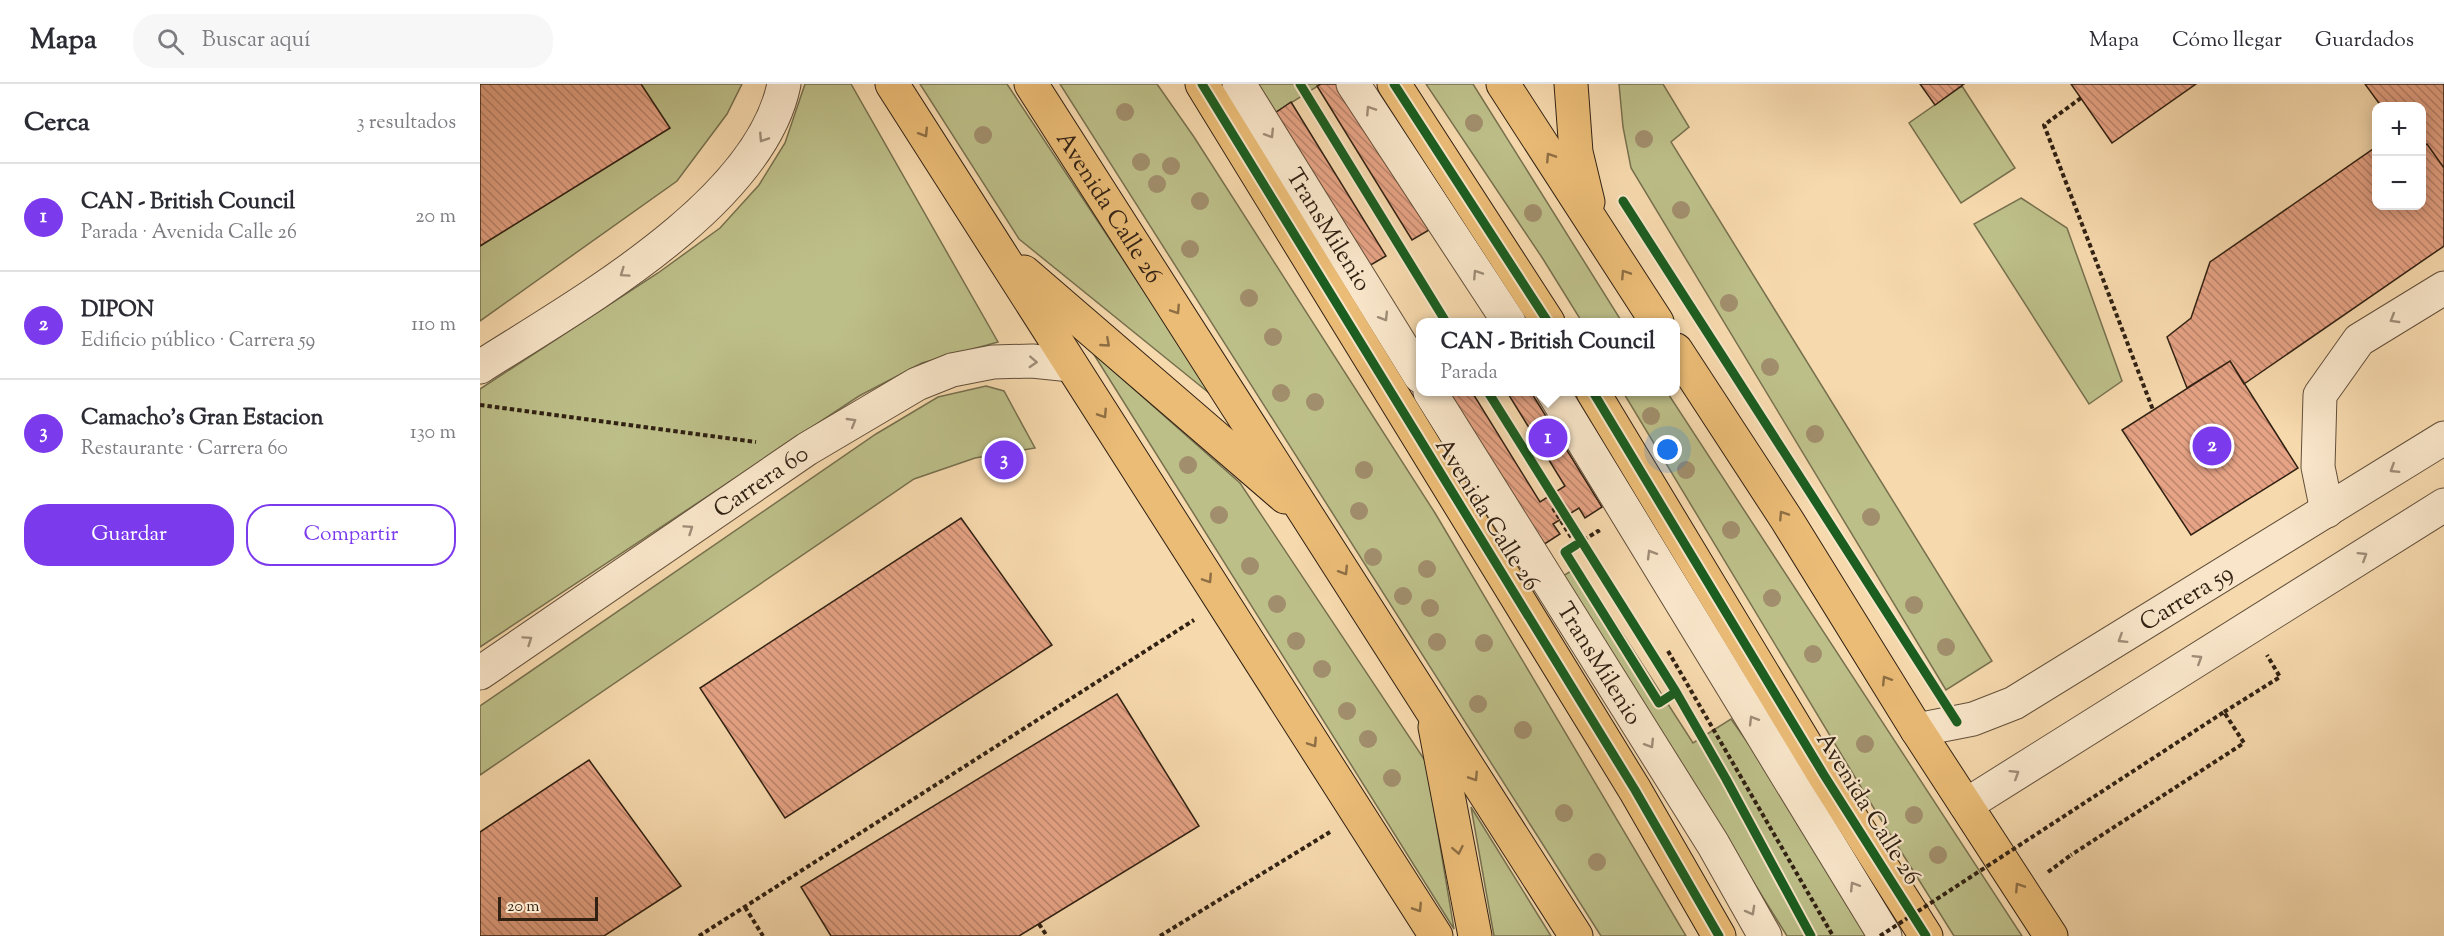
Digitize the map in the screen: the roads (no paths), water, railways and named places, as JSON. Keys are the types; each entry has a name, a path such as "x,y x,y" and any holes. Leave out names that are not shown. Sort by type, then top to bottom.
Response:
{"main road":[{"path":"892,84 1436,936"},
{"name":"Avenida Calle 26","path":"1031,84 1576,936"},
{"name":"Avenida Calle 26","path":"1202,84 1635,790 1719,936"},
{"path":"1394,84 1545,318"},
{"path":"1503,84 1654,318"},
{"path":"1571,84 1576,152 1593,224"},
{"path":"998,250 1313,522"},
{"path":"1680,356 1787,520 1917,730 2051,936"},
{"name":"Avenida Calle 26","path":"1595,396 1824,775 1926,936"},
{"path":"1431,710 1475,936"}],"street":[{"path":"480,367 567,312 666,243 728,186 766,134 784,84"},
{"name":"TransMilenio","path":"1239,84 1416,370"},
{"path":"1353,84 1506,318"},
{"path":"2327,511 2318,467 2320,396 2359,340 2444,288"},
{"name":"Carrera 60","path":"480,673 807,448 917,384 952,370 993,362 1022,361 1071,365"},
{"name":"TransMilenio","path":"1433,396 1713,844 1765,936"},
{"path":"1555,396 1885,936"},
{"name":"Carrera 59","path":"1917,730 1973,718 2014,703 2444,438"},
{"path":"1966,805 2444,506"}],"place":[{"name":"CAN - British Council","path":"1548,438"},
{"name":"DIPON","path":"2212,446"},
{"name":"Camacho's Gran Estacion","path":"1004,460"}]}
